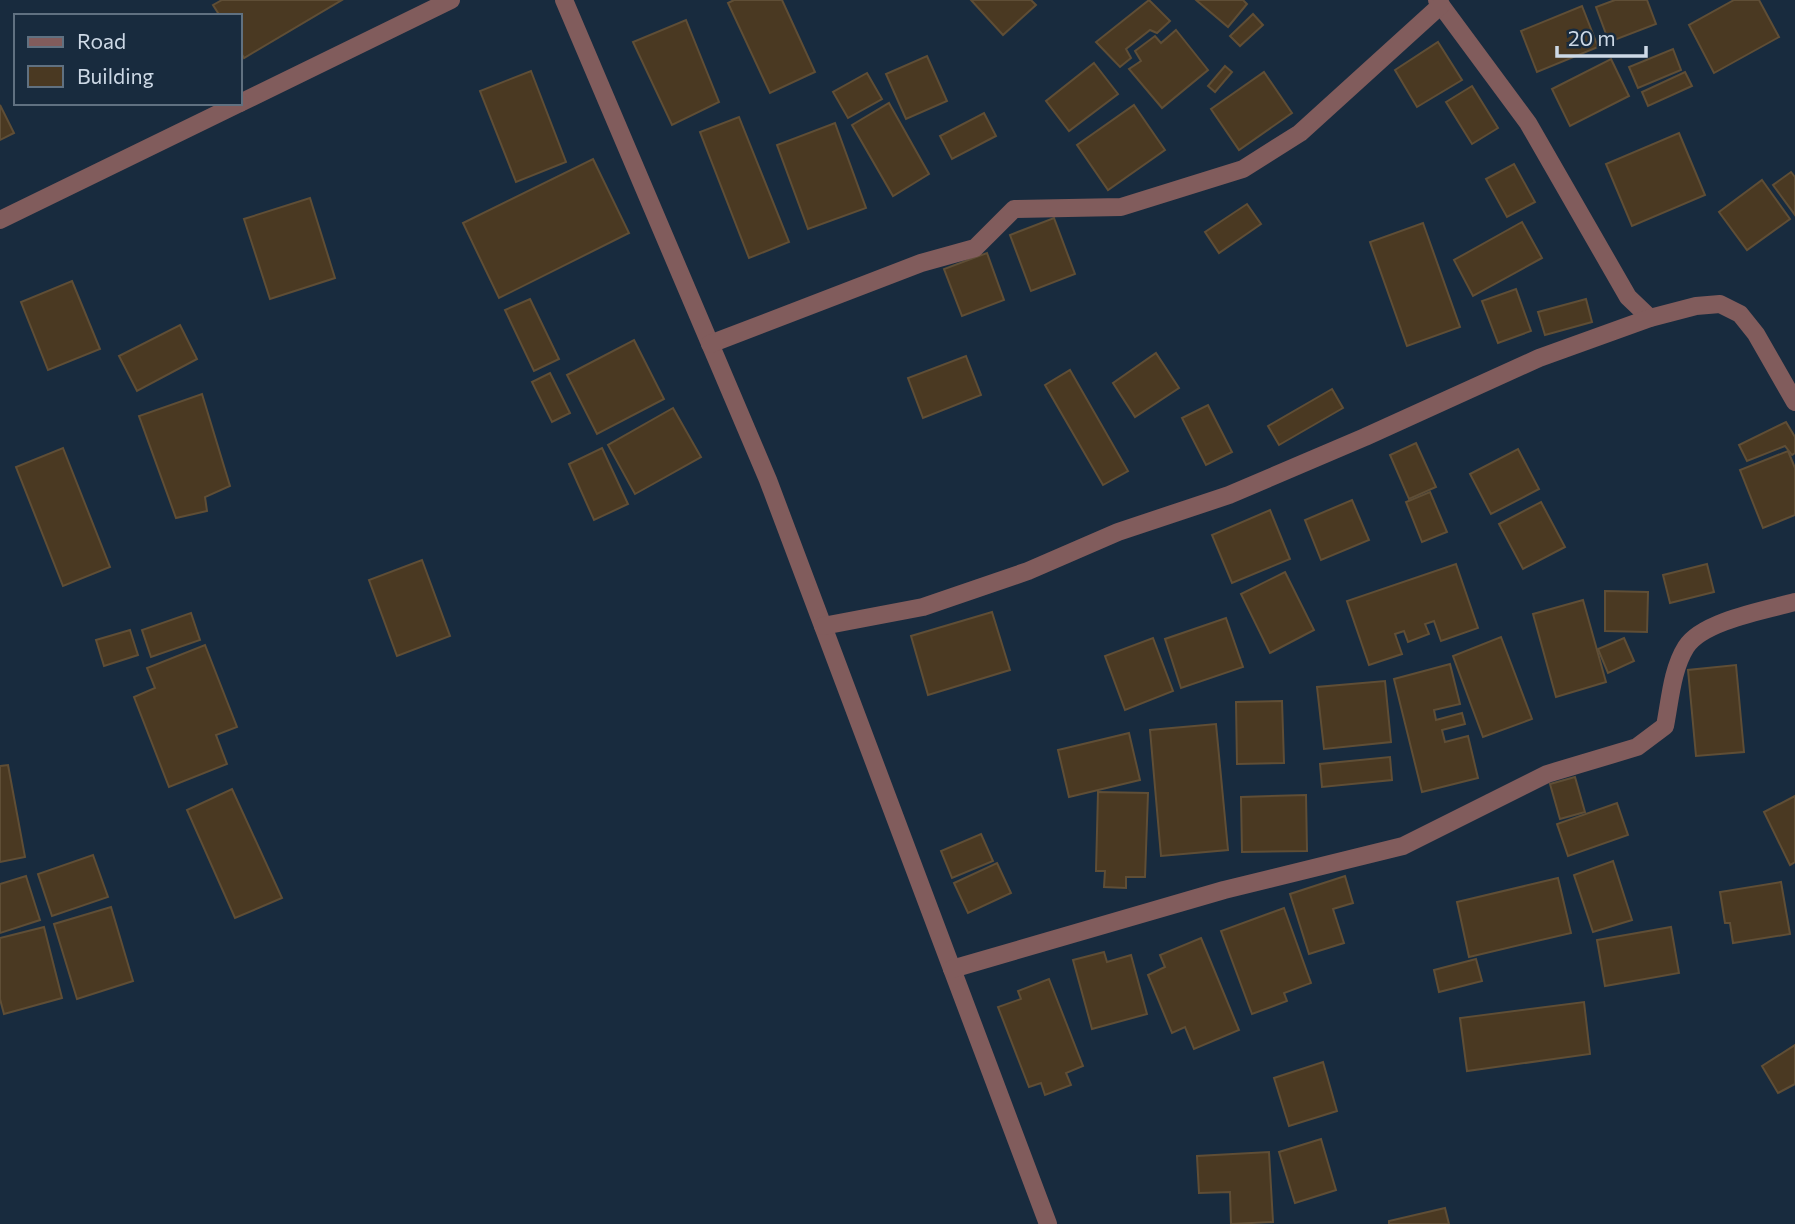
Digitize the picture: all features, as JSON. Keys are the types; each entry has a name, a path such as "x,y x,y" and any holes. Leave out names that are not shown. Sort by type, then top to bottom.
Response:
{"street":[{"path":"242,102 451,0"},
{"path":"564,0 768,480 1048,1224"},
{"path":"710,344 921,263 975,248 1014,209 1121,207 1243,169 1300,133 1439,3 1528,123 1628,297 1650,318"},
{"path":"0,220 236,105"},
{"path":"823,626 923,607 1028,571 1118,532 1229,495 1539,358 1650,318 1696,306 1720,304 1740,314 1756,334 1795,402"},
{"path":"952,969 1224,890 1403,846 1547,774 1637,747 1665,726 1676,674 1686,645 1712,625 1795,601"}],"building":[{"path":"222,0 342,0 244,58 242,14 219,14 213,5"},
{"path":"734,0 782,0 815,72 770,93 728,3"},
{"path":"971,0 1031,0 1036,5 1003,35"},
{"path":"1149,0 1170,21 1157,33 1150,30 1126,49 1131,58 1120,67 1096,42"},
{"path":"1196,0 1243,0 1247,4 1228,27"},
{"path":"1615,0 1647,0 1656,24 1609,42 1596,7"},
{"path":"1734,0 1759,0 1779,37 1714,73 1689,25"},
{"path":"1582,6 1598,47 1537,72 1521,31"},
{"path":"1253,14 1263,25 1240,46 1230,36"},
{"path":"686,20 719,102 672,125 633,42"},
{"path":"1176,30 1208,70 1162,108 1129,69 1141,61 1135,51 1155,36 1161,43"},
{"path":"1438,42 1462,80 1417,107 1395,70"},
{"path":"1673,49 1681,70 1638,88 1629,67"},
{"path":"927,56 947,101 906,119 886,74"},
{"path":"1611,59 1629,96 1570,126 1552,89"},
{"path":"1094,63 1118,94 1069,131 1046,101"},
{"path":"1225,66 1232,72 1215,92 1208,86"},
{"path":"531,71 566,162 516,182 480,91"},
{"path":"1264,72 1292,113 1239,150 1211,109"},
{"path":"1685,72 1692,86 1648,106 1642,92"},
{"path":"867,73 882,99 848,118 833,92"},
{"path":"1472,86 1498,128 1472,144 1446,102"},
{"path":"889,103 929,174 893,196 852,125"},
{"path":"0,105 14,133 0,140"},
{"path":"1134,105 1165,150 1108,190 1077,145"},
{"path":"984,113 996,136 952,159 940,136"},
{"path":"739,117 789,242 749,258 700,132"},
{"path":"835,123 866,208 808,229 777,145"},
{"path":"1679,133 1705,195 1632,226 1606,164"},
{"path":"593,159 629,233 499,298 463,223"},
{"path":"1514,164 1535,202 1507,217 1486,179"},
{"path":"1791,172 1795,177 1795,215 1773,185"},
{"path":"1762,180 1790,219 1747,250 1719,212"},
{"path":"310,198 335,278 270,299 244,219"},
{"path":"1247,204 1261,224 1219,253 1205,232"},
{"path":"1054,218 1075,274 1031,291 1010,235"},
{"path":"1522,222 1542,258 1473,296 1454,260"},
{"path":"1423,223 1460,327 1407,346 1370,242"},
{"path":"987,253 1004,300 962,316 944,269"},
{"path":"72,281 100,349 48,370 21,302"},
{"path":"1516,289 1531,331 1498,343 1482,301"},
{"path":"530,299 559,359 534,371 505,310"},
{"path":"1586,299 1592,322 1545,335 1538,312"},
{"path":"180,325 197,359 137,391 119,356"},
{"path":"634,340 664,399 597,434 567,375"},
{"path":"1156,353 1179,388 1135,417 1113,383"},
{"path":"966,356 981,395 923,418 908,378"},
{"path":"1070,370 1128,471 1103,485 1045,385"},
{"path":"550,373 570,413 552,422 532,382"},
{"path":"1332,389 1343,408 1279,445 1268,426"},
{"path":"202,394 230,486 205,497 207,511 176,518 139,416"},
{"path":"1208,405 1232,452 1206,465 1182,418"},
{"path":"673,408 701,457 635,494 608,445"},
{"path":"1786,422 1795,437 1795,453 1792,455 1785,446 1747,461 1739,445"},
{"path":"1416,443 1436,487 1409,499 1390,455"},
{"path":"63,448 110,567 63,586 16,467"},
{"path":"602,448 628,504 594,520 569,464"},
{"path":"1518,449 1539,489 1491,514 1470,474"},
{"path":"1788,451 1795,468 1795,515 1763,528 1740,470"},
{"path":"1430,492 1447,532 1422,542 1406,502"},
{"path":"1352,500 1369,540 1321,560 1305,520"},
{"path":"1541,502 1565,547 1523,569 1499,524"},
{"path":"1270,510 1290,559 1232,583 1212,535"},
{"path":"422,560 450,636 397,656 369,580"},
{"path":"1456,564 1478,628 1441,641 1434,621 1425,624 1429,634 1408,642 1404,631 1395,634 1402,654 1369,665 1347,601"},
{"path":"1707,564 1714,592 1670,603 1663,575"},
{"path":"1285,572 1314,630 1270,653 1241,594"},
{"path":"1605,591 1648,592 1647,632 1605,631"},
{"path":"1583,600 1606,682 1556,697 1533,614"},
{"path":"992,612 1010,670 928,695 911,636"},
{"path":"191,613 200,640 151,657 142,630"},
{"path":"1226,618 1243,667 1181,688 1165,639"},
{"path":"130,630 138,655 104,666 96,640"},
{"path":"1501,637 1532,719 1483,737 1453,656"},
{"path":"1153,638 1173,691 1125,710 1105,656"},
{"path":"1624,638 1634,661 1608,673 1598,649"},
{"path":"205,645 237,727 216,735 227,764 169,787 134,697 155,688 147,668"},
{"path":"1450,664 1460,704 1434,710 1436,720 1462,713 1465,724 1442,730 1445,742 1468,736 1478,778 1422,792 1394,679"},
{"path":"1736,665 1744,752 1696,756 1688,670"},
{"path":"1385,681 1391,742 1324,749 1317,687"},
{"path":"1282,701 1284,763 1237,764 1236,702"},
{"path":"1216,724 1228,850 1161,856 1150,730"},
{"path":"1129,733 1140,780 1069,797 1058,750"},
{"path":"1390,757 1392,780 1322,787 1320,764"},
{"path":"8,765 25,857 0,862 0,766"},
{"path":"1575,777 1585,812 1560,819 1550,784"},
{"path":"232,789 282,898 235,918 187,810"},
{"path":"1098,792 1148,793 1145,877 1126,877 1126,888 1104,887 1105,871 1096,871"},
{"path":"1306,795 1307,851 1242,852 1241,797"},
{"path":"1795,796 1795,862 1790,865 1764,812"},
{"path":"1617,803 1628,835 1568,856 1557,824"},
{"path":"981,834 993,861 952,878 941,851"},
{"path":"93,855 108,897 52,916 38,874"},
{"path":"1613,861 1632,920 1593,932 1574,875"},
{"path":"997,863 1011,893 968,913 954,883"},
{"path":"26,876 40,920 0,933 0,884"},
{"path":"1345,876 1353,903 1333,909 1344,943 1309,954 1290,894"},
{"path":"1558,878 1571,933 1469,957 1457,902"},
{"path":"1781,882 1790,934 1733,943 1730,923 1725,923 1720,892"},
{"path":"111,907 133,981 77,999 54,924"},
{"path":"1284,908 1311,983 1284,993 1287,1001 1252,1014 1221,931"},
{"path":"44,927 62,998 4,1014 0,999 0,938"},
{"path":"1671,927 1679,973 1605,986 1597,940"},
{"path":"1201,938 1239,1030 1194,1049 1185,1027 1172,1033 1148,975 1165,967 1160,955"},
{"path":"1104,952 1107,962 1131,955 1147,1014 1092,1029 1073,960"},
{"path":"1476,959 1482,981 1439,992 1434,970"},
{"path":"1049,979 1083,1066 1066,1073 1071,1085 1045,1095 1041,1083 1029,1087 998,1007 1021,999 1018,991"},
{"path":"1584,1002 1590,1054 1467,1071 1460,1018"},
{"path":"1795,1045 1795,1084 1778,1093 1762,1066"},
{"path":"1323,1062 1337,1111 1289,1126 1274,1078"},
{"path":"1321,1139 1336,1190 1295,1203 1279,1152"},
{"path":"1269,1152 1273,1222 1231,1224 1230,1192 1199,1193 1197,1156"},
{"path":"1445,1208 1449,1224 1389,1224 1389,1221"}]}
